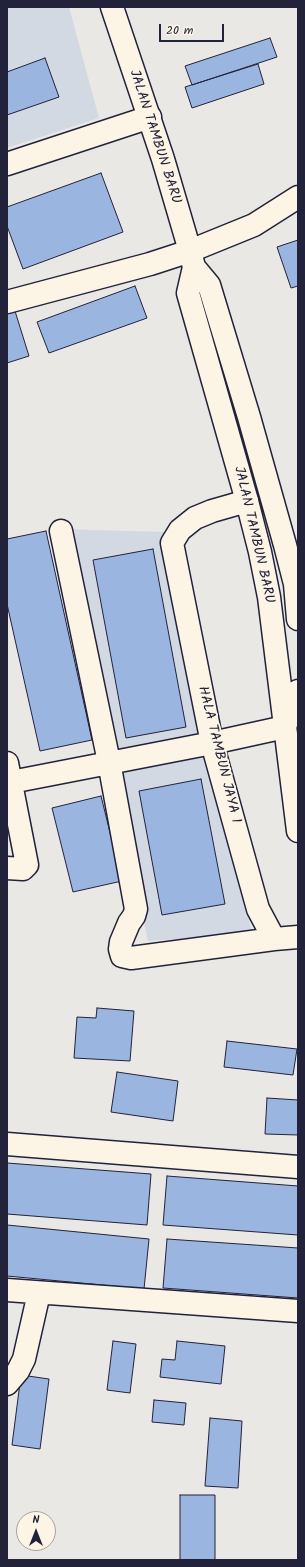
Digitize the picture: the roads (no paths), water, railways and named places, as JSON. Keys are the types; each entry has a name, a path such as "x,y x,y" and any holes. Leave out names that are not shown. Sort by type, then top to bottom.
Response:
{"street":[{"name":"JALAN TAMBUN BARU","path":"112,7 150,117 192,259 209,285 272,494 296,584 298,618"},
{"path":"7,164 150,117"},
{"path":"7,302 150,264 192,259 254,225 298,197"},
{"name":"JALAN TAMBUN BARU","path":"192,259 188,293 247,501 260,552 269,597 291,735 298,831"},
{"name":"HALA TAMBUN JAYA 1","path":"247,501 212,511 195,518 180,530 172,543 212,743 258,909 274,939"},
{"path":"61,531 109,762 136,909 121,942 120,949 122,956 131,958 298,937"},
{"path":"260,552 271,566 296,584"},
{"path":"17,866 9,772 109,762 212,743 291,735 298,691"},
{"path":"7,1144 298,1167"},
{"path":"7,1290 298,1311"},
{"path":"7,1384 18,1371 24,1359 39,1293"}]}
